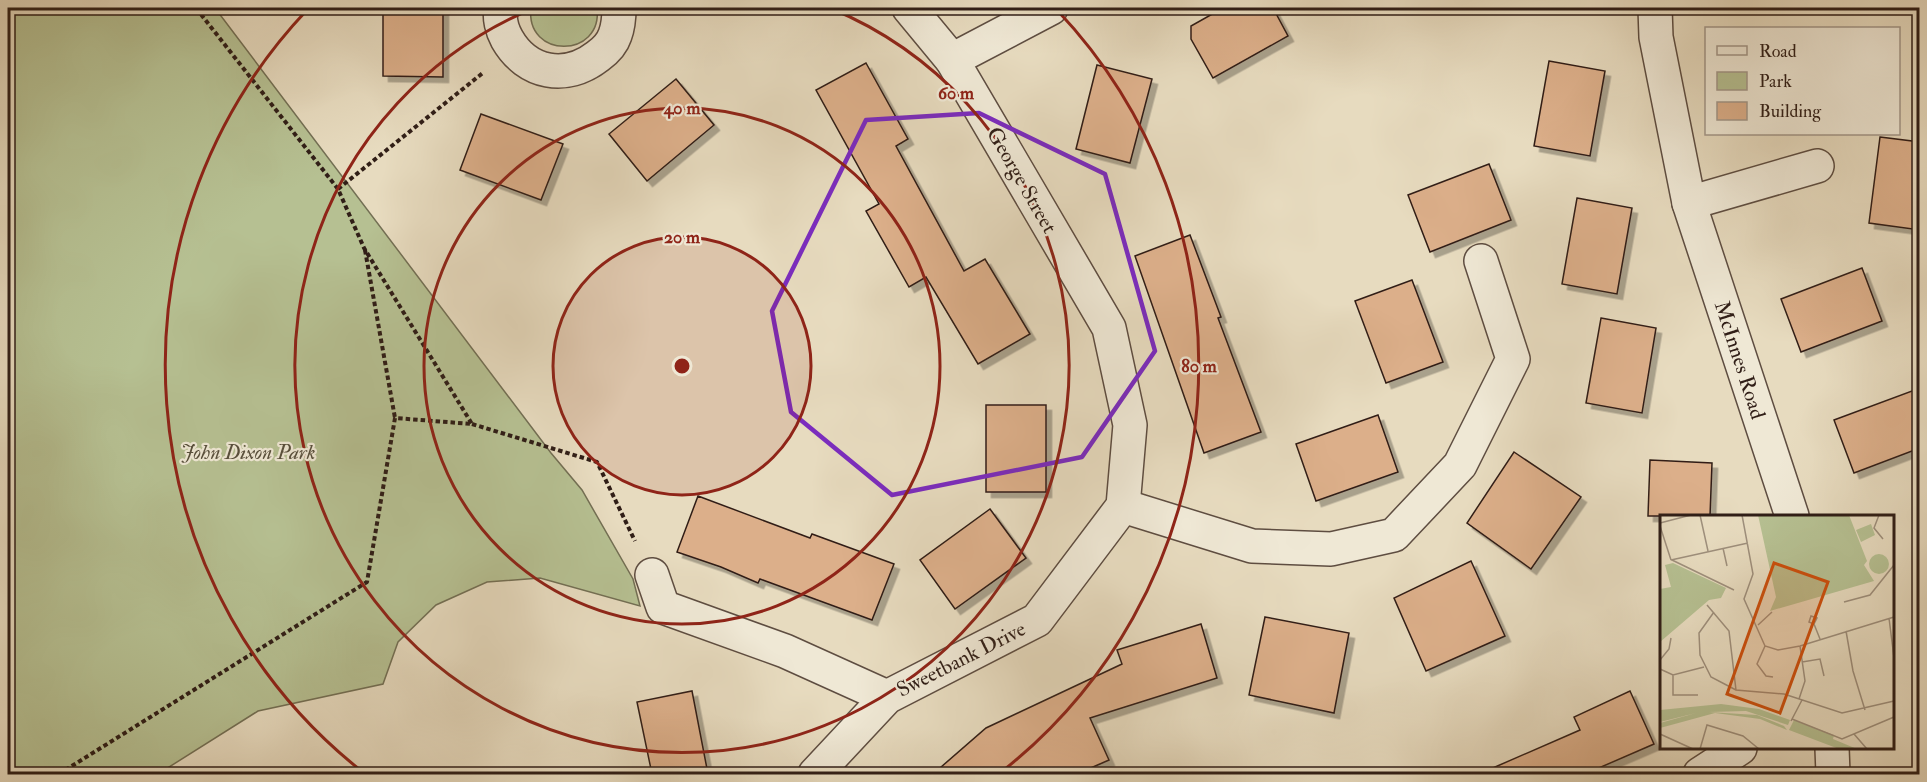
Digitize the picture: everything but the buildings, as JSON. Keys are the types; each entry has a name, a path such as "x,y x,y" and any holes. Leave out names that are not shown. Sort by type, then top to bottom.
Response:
{"street":[{"path":"501,8 503,31 513,49 530,64 549,71 568,71 585,66 606,50 616,35 619,8"},
{"name":"George Street","path":"909,8 952,60 1109,328 1130,425 1123,506"},
{"path":"952,60 1051,8"},
{"name":"McInnes Road","path":"1655,8 1656,37 1689,203 1792,515"},
{"path":"1689,203 1817,166"},
{"path":"1123,506 1252,546 1331,549 1394,535 1460,465 1513,359 1481,261"},
{"name":"Sweetbank Drive","path":"815,774 887,697 1037,620 1123,506"},
{"name":"Sweetbank Drive","path":"652,575 663,608 785,651 887,697"},
{"path":"1700,774 1737,749"},
{"path":"1832,749 1833,774"}],"path":[{"path":"196,8 338,189 364,248 472,424"},
{"path":"338,189 513,49"},
{"path":"59,774 366,582 395,418 364,248"},
{"path":"395,418 472,424 597,462 652,575"}],"highlighted area":[{"path":"979,113 1105,174 1155,351 1082,457 892,495 791,412 772,311 866,120"}],"green space":[{"name":"John Dixon Park","path":"8,8 215,8 551,453 582,490 633,579 640,606 540,578 487,582 436,605 398,642 383,684 258,711 158,774 8,774"},
{"path":"531,8 597,8 596,25 588,37 577,44 564,46 551,44 540,37 532,25"}]}
